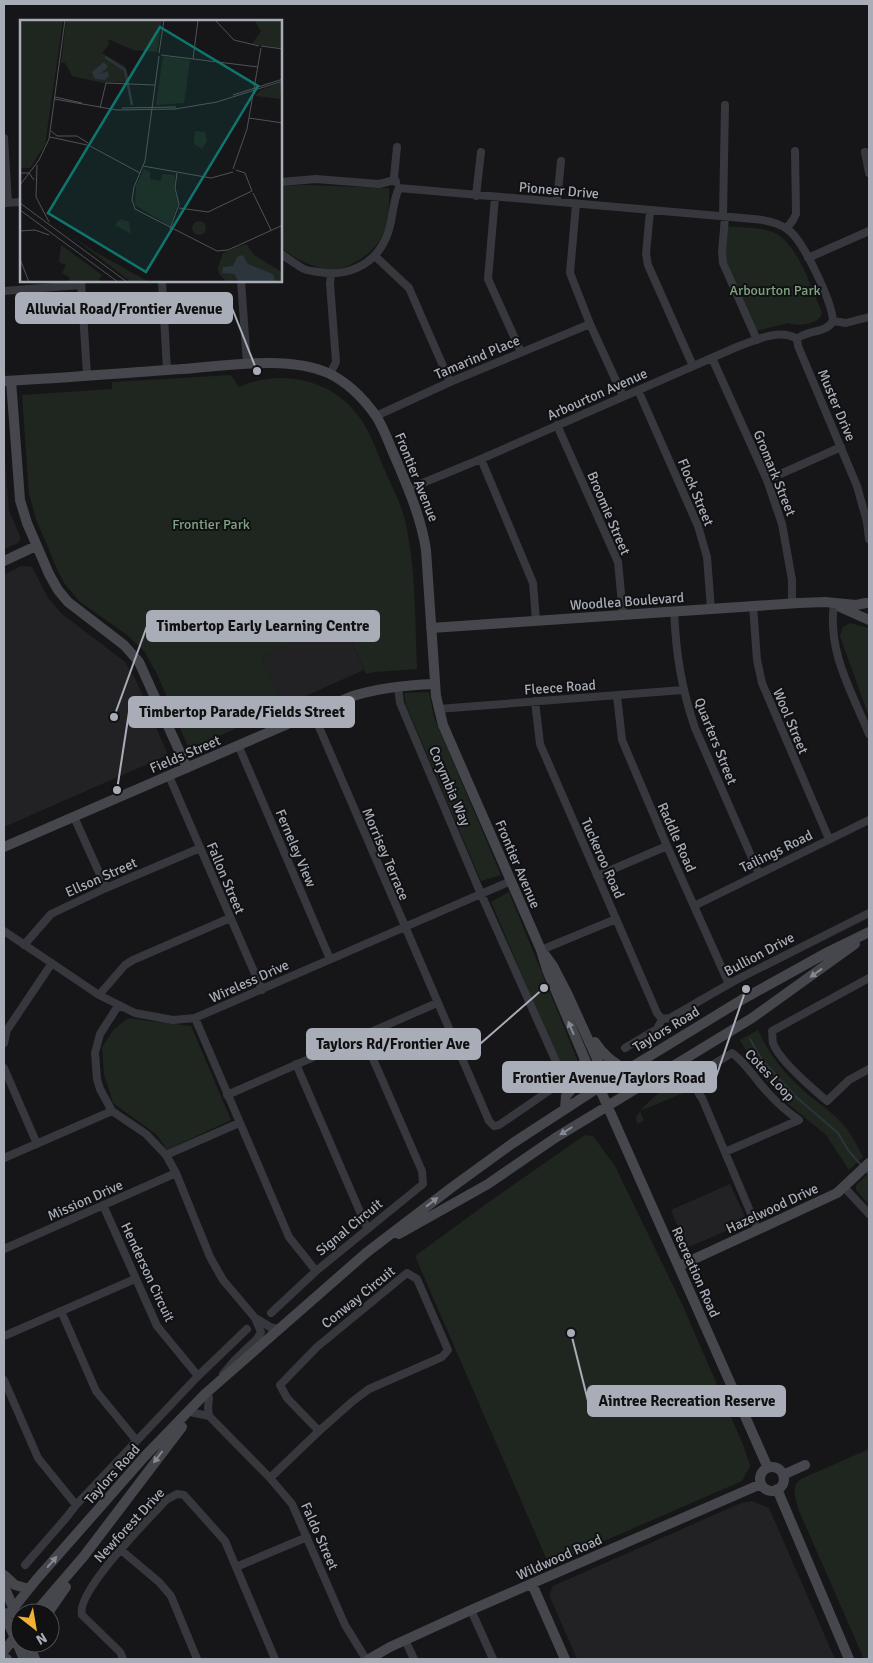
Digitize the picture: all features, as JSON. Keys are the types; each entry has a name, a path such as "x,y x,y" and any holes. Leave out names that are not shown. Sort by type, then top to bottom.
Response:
{"street":[{"path":"725,105 723,263 756,340"},
{"path":"4,138 6,203 20,202"},
{"path":"282,255 305,270 331,274 356,269 375,256 386,239 393,216 394,197 399,188 395,180 397,147"},
{"path":"795,151 796,214 787,228 796,237 808,258 834,321"},
{"path":"476,196 480,152"},
{"path":"865,152 869,173"},
{"path":"557,202 561,162"},
{"path":"282,182 316,179 379,184 395,180"},
{"name":"Pioneer Drive","path":"399,188 724,216 767,221 787,228"},
{"path":"495,197 488,279 521,352"},
{"path":"576,204 570,273 590,324 623,396"},
{"path":"650,211 646,254 648,265 693,366"},
{"path":"808,258 869,231"},
{"path":"375,256 409,288 450,382"},
{"path":"330,374 336,362 330,284 331,274"},
{"path":"162,282 167,370"},
{"path":"241,282 247,364"},
{"path":"4,291 81,283 87,375"},
{"path":"834,321 846,323 869,317"},
{"path":"797,339 806,333 828,327 834,321"},
{"name":"Tamarind Place","path":"376,416 450,382 590,324"},
{"name":"Arbourton Avenue","path":"408,489 756,340 783,334 797,339"},
{"name":"Muster Drive","path":"797,339 798,346 857,486 868,522 869,539"},
{"name":"Gromark Street","path":"712,358 767,480 782,524 792,580 792,603"},
{"name":"Frontier Avenue","path":"7,381 247,364 294,364 311,366 330,374 344,382 360,396 376,416 418,511 424,536 438,709 444,727 541,950 546,970 584,1059 594,1082 599,1087 602,1070 580,1021 552,966 541,950"},
{"path":"7,381 20,500 36,546 49,574 62,596 79,612 124,645 139,662 187,768"},
{"name":"Flock Street","path":"638,390 698,526 707,557 711,609"},
{"name":"Broomie Street","path":"558,425 618,562 623,614"},
{"path":"767,480 841,447"},
{"path":"481,459 533,583 536,620"},
{"path":"4,561 36,546"},
{"path":"868,600 864,614 869,620"},
{"name":"Woodlea Boulevard","path":"431,628 792,603 856,605 868,600"},
{"path":"831,603 836,655 869,734"},
{"name":"Woodlea Boulevard","path":"831,603 869,620"},
{"name":"Wool Street","path":"752,606 757,660 762,682 829,839"},
{"name":"Quarters Street","path":"674,611 679,669 694,728 759,874"},
{"name":"Fields Street","path":"5,847 361,693 373,690 435,684"},
{"name":"Corymbia Way","path":"398,687 400,703 481,894 560,1070 562,1080 499,1125 491,1124 437,1004"},
{"name":"Fleece Road","path":"438,709 683,690"},
{"name":"Raddle Road","path":"617,696 622,740 728,984"},
{"name":"Tuckeroo Road","path":"535,701 540,744 657,1013 662,1019"},
{"name":"Morrisey Terrace","path":"313,713 437,1004"},
{"name":"Ferneley View","path":"238,747 330,960"},
{"name":"Fallon Street","path":"169,776 262,990"},
{"path":"74,817 106,888"},
{"name":"Tailings Road","path":"694,906 869,820"},
{"path":"597,876 667,846"},
{"name":"Ellson Street","path":"24,945 52,914 106,888 200,848"},
{"name":"Wireless Drive","path":"4,931 118,1006 135,1013 153,1017 173,1020 195,1018 511,881"},
{"name":"Bullion Drive","path":"662,1019 670,1018 728,984 869,913"},
{"path":"99,995 125,966 133,960 230,918"},
{"path":"541,950 616,919"},
{"name":"Taylors Road","path":"7,1614 145,1456 279,1329 366,1254 450,1188 599,1087 743,999 828,952 869,933"},
{"name":"Taylors Road","path":"366,1254 488,1184 555,1138 752,1018 869,933"},
{"path":"4,1043 7,1030 52,963"},
{"path":"869,978 772,1032 773,1045 803,1081 827,1101 849,1080 869,1069"},
{"path":"227,1095 437,1004"},
{"path":"118,1006 100,1034 95,1053 97,1079 112,1111 146,1134 166,1155 176,1173 217,1270 255,1318 260,1328 260,1335 234,1361 207,1396 209,1416 194,1413"},
{"name":"Signal Circuit","path":"195,1018 289,1237 316,1271 423,1184 422,1171 363,1036"},
{"path":"625,1048 657,1029 662,1019"},
{"path":"580,1021 601,1052 626,1070"},
{"name":"Cotes Loop","path":"725,1152 799,1120 784,1110 743,1061 732,1053 702,1073 696,1084 698,1093 702,1098 758,1230"},
{"path":"565,1109 566,1096 580,1079 583,1072 584,1059"},
{"path":"296,1064 368,1228"},
{"path":"4,1068 37,1144"},
{"name":"Recreation Road","path":"599,1087 768,1468"},
{"path":"4,1158 112,1111"},
{"path":"166,1155 239,1123"},
{"name":"Hazelwood Drive","path":"678,1266 837,1193 869,1163"},
{"name":"Mission Drive","path":"4,1249 176,1173"},
{"path":"844,1187 869,1214"},
{"name":"Henderson Circuit","path":"103,1205 156,1326 198,1376"},
{"path":"271,1313 316,1271"},
{"name":"Conway Circuit","path":"270,1478 353,1401 369,1390 442,1357 448,1350 417,1279 407,1273 317,1347 280,1385 287,1398 319,1431"},
{"path":"4,1336 135,1279"},
{"path":"61,1311 96,1391 136,1440"},
{"path":"255,1318 270,1327 279,1329"},
{"path":"25,1565 76,1505 136,1440 247,1329"},
{"path":"4,1380 38,1458 76,1505"},
{"name":"Taylors Road","path":"44,1603 84,1556 159,1455 207,1396"},
{"name":"Faldo Street","path":"209,1416 270,1478 292,1504 345,1625 367,1659"},
{"path":"783,1475 806,1465"},
{"path":"768,1468 778,1469 783,1475 782,1484 777,1489 768,1490 762,1484 761,1475 768,1468"},
{"name":"Wildwood Road","path":"367,1659 471,1610 762,1484"},
{"path":"777,1489 849,1659"},
{"name":"Newforest Drive","path":"123,1659 120,1652 86,1618 81,1610 82,1604 98,1578 166,1500 174,1494 181,1494 221,1536 275,1659"},
{"path":"236,1567 307,1537"},
{"path":"121,1550 159,1582 171,1596 197,1659"},
{"path":"55,1603 72,1580 84,1556"},
{"path":"4,1575 15,1585 29,1589"},
{"path":"532,1584 565,1659"},
{"path":"4,1586 7,1614"},
{"path":"471,1610 493,1659"},
{"path":"405,1640 414,1659"}],"shaded area":[{"path":"4,447 9,511 21,538 18,543 4,549"},
{"path":"21,566 32,567 48,598 62,614 124,661 135,678 168,755 4,827 4,575"},
{"path":"343,621 364,670 283,706 261,656"},
{"path":"730,1184 746,1219 744,1223 689,1247 685,1245 671,1210"},
{"path":"752,1501 769,1508 835,1659 577,1659 549,1595 553,1586 741,1503"}],"green space":[{"path":"282,186 389,188 389,210 384,232 374,248 365,256 343,268 324,269 308,264 282,248"},
{"name":"Arbourton Park","path":"727,226 768,230 782,238 790,246 803,267 822,312 821,316 809,324 798,325 789,323 756,331 725,259"},
{"name":"Frontier Park","path":"231,375 239,387 255,381 272,378 289,378 321,386 336,394 360,418 371,438 406,523 414,582 417,669 366,674 343,621 261,656 284,707 189,749 158,676 145,652 127,635 79,601 64,583 57,569 36,519 29,494 22,395 112,389 112,382"},
{"path":"850,623 869,628 869,717 840,636 843,627"},
{"path":"429,692 434,717 501,875 481,881 406,705 404,693"},
{"path":"509,892 579,1064 564,1074 491,902"},
{"path":"128,1018 191,1026 231,1120 167,1150 157,1135 113,1103 104,1074 102,1047 114,1029"},
{"path":"758,1030 772,1055 790,1078 837,1118 852,1136 863,1157 849,1170 826,1135 787,1103 763,1077 751,1060 740,1040"},
{"path":"685,1076 690,1087 688,1091 641,1111 658,1094"},
{"path":"640,1111 644,1121 637,1124 636,1117"},
{"path":"585,1135 593,1136 615,1166 683,1306 744,1447 750,1466 742,1481 549,1565 415,1256"},
{"path":"869,1173 869,1205 856,1190 856,1185"},
{"path":"869,1449 869,1659 864,1659 799,1511 795,1497 795,1488 796,1484 803,1478"}],"waterway":[{"path":"750,1039 762,1060 795,1096 838,1133 848,1150 861,1165"},
{"path":"866,1171 869,1175"}],"place":[{"name":"Alluvial Road/Frontier Avenue","path":"257,371"},
{"name":"Timbertop Early Learning Centre","path":"114,717"},
{"name":"Timbertop Parade/Fields Street","path":"117,790"},
{"name":"Taylors Rd/Frontier Ave","path":"544,988"},
{"name":"Frontier Avenue/Taylors Road","path":"746,989"},
{"name":"Aintree Recreation Reserve","path":"571,1333"}]}
